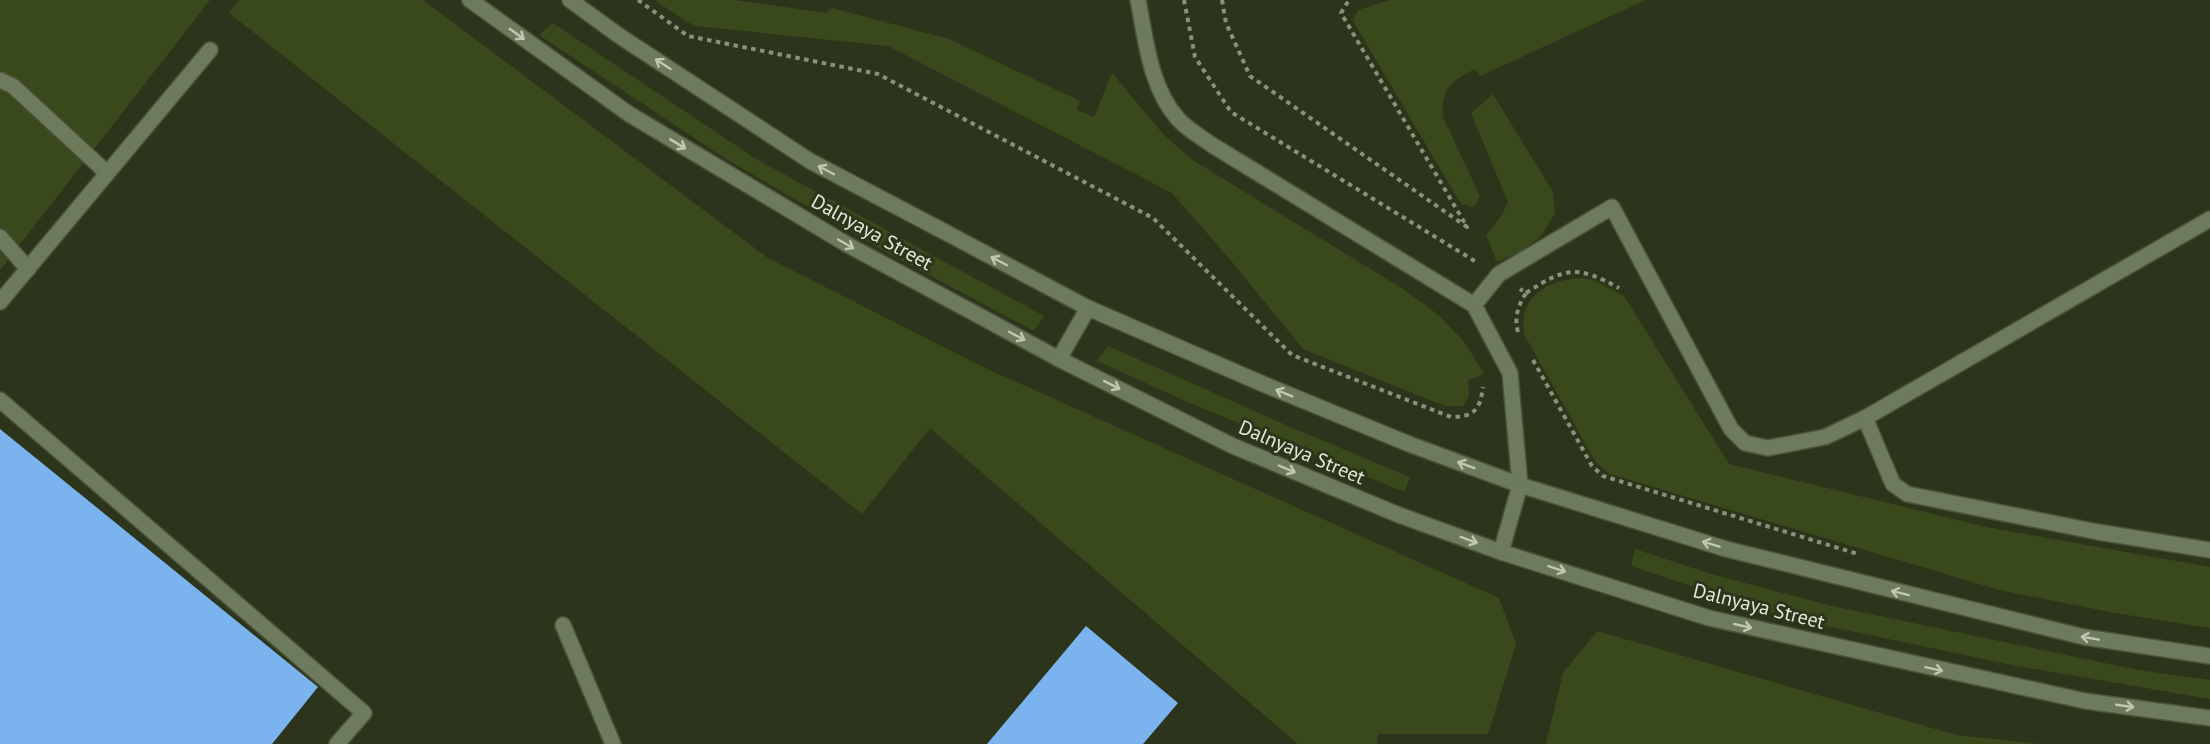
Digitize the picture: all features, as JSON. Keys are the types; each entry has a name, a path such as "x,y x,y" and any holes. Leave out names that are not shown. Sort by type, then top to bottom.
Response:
{"main road":[{"name":"Dalnyaya Street","path":"470,0 629,114 848,245 1059,358 1233,446 1399,515 1501,552 1709,618 2085,701 2210,718"},
{"name":"Dalnyaya Street","path":"570,0 618,35 810,161 1088,308 1409,444 1521,485 1726,549 2084,637 2210,656"},
{"path":"1138,0 1150,63 1161,94 1179,120 1212,145 1474,305 1510,373 1521,485 1501,552"},
{"path":"0,302 210,50"},
{"path":"0,80 13,86 107,173"},
{"path":"1474,305 1499,274 1612,207 1731,429 1745,443 1768,448 1825,437 1865,418 2210,219"},
{"path":"0,237 28,269"},
{"path":"1059,358 1088,308"},
{"path":"0,400 364,713 338,744"},
{"path":"1865,418 1893,484 1907,494 2098,532 2210,550"},
{"path":"563,625 613,744"}],"path":[{"path":"638,0 688,36 878,74 1153,218 1292,355 1451,417 1466,417 1477,409 1483,387"},
{"path":"1184,0 1195,57 1231,112 1467,256"},
{"path":"1222,0 1226,23 1250,76 1467,227 1341,14 1349,0"},
{"path":"1526,293 1559,274 1578,271 1590,273 1619,288"},
{"path":"1533,361 1592,466 1603,476 1868,558"}],"green space":[{"path":"0,0 210,0 0,270"},
{"path":"239,0 423,0 768,258 985,368 1499,598 1516,644 1488,734 1378,734 1377,744 1298,744 930,428 862,514 229,13"},
{"path":"655,0 735,0 826,13 832,8 949,39 1080,101 1077,110 1094,117 1112,73 1163,134 1191,159 1403,289 1440,316 1465,343 1484,374 1468,380 1469,396 1463,406 1445,406 1303,349 1172,193 888,46 696,26"},
{"path":"1390,0 1646,0 1480,76 1475,69 1449,87 1444,99 1443,117 1480,196 1474,207 1462,204 1458,199 1353,21 1358,10"},
{"path":"553,23 756,159 1044,316 1034,331 893,256 726,159 539,35"},
{"path":"1493,94 1553,192 1555,213 1541,236 1520,252 1497,262 1486,235 1502,215 1508,202 1471,113"},
{"path":"1582,278 1593,280 1624,296 1729,464 1986,527 2210,567 2210,628 2115,613 1999,590 1610,474 1597,463 1591,454 1525,336 1523,323 1525,311 1537,293 1557,282"},
{"path":"1108,346 1410,477 1404,492 1183,400 1097,361"},
{"path":"1635,549 1711,574 1832,606 2138,670 2210,680 2210,699 2017,666 1784,617 1631,566"},
{"path":"1597,631 1956,735 2040,744 1546,744 1563,673"}],"building":[{"path":"0,429 318,687 272,744 0,744"},
{"path":"1086,626 1178,703 1143,744 987,744"}]}
